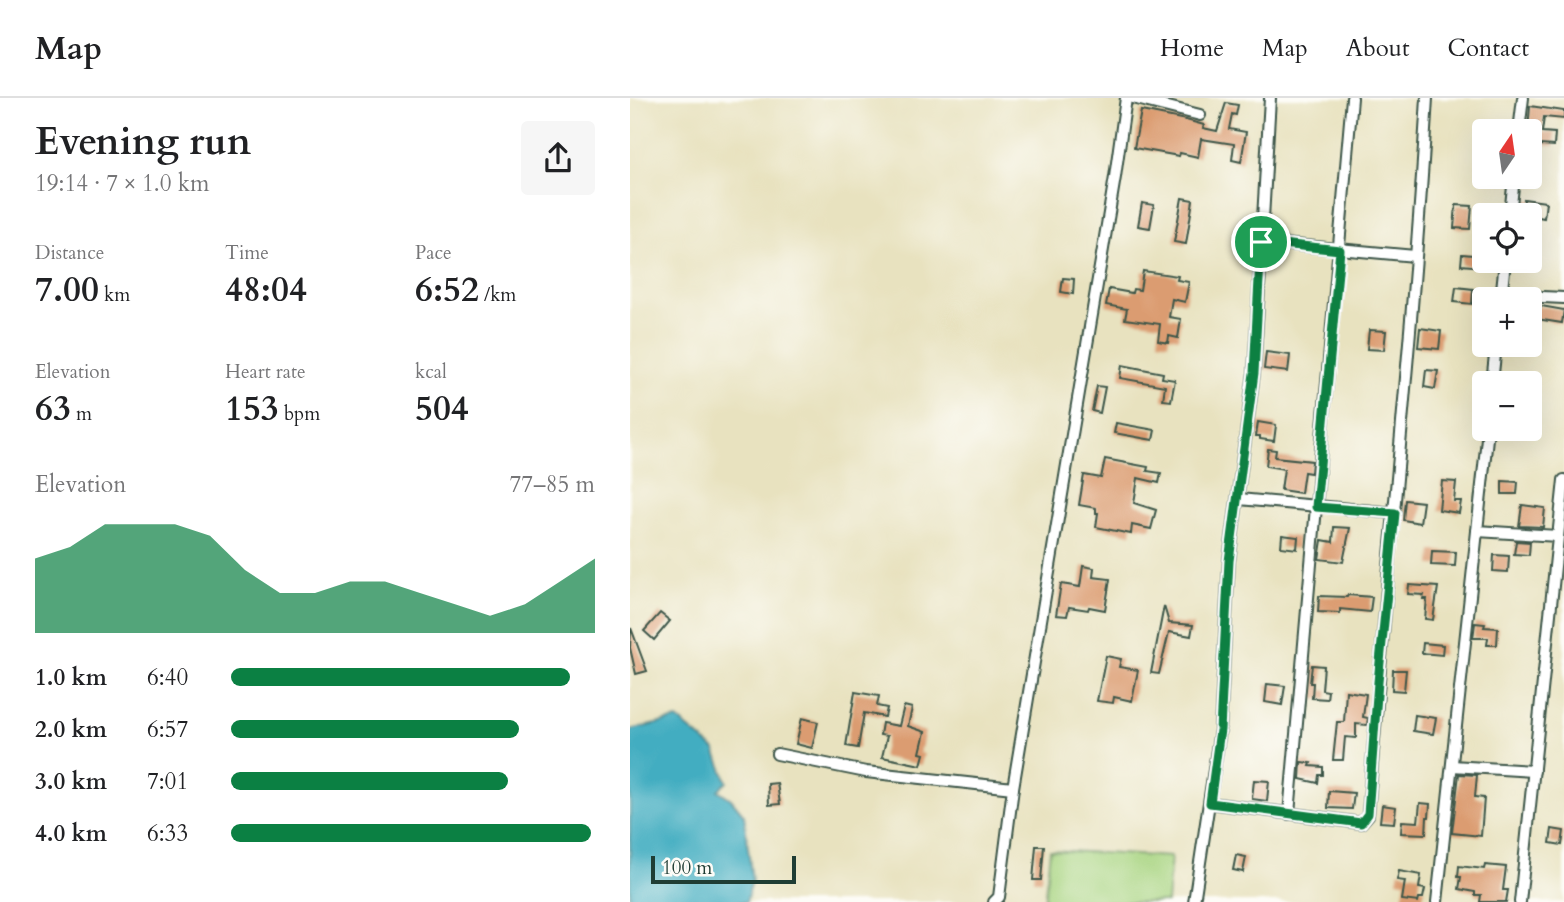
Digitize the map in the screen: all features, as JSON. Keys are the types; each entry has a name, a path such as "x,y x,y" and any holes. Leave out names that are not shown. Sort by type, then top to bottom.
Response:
{"street":[{"path":"995,902 999,897 1013,788 1126,98"},
{"path":"1132,98 1200,116"},
{"path":"1194,902 1220,730 1229,561 1254,373 1270,98"},
{"path":"1290,814 1352,98"},
{"path":"1210,803 1361,823 1368,814 1395,513 1427,98"},
{"path":"1520,119 1523,98"},
{"path":"1261,242 1415,256"},
{"path":"1542,298 1564,298"},
{"path":"1437,902 1487,441"},
{"path":"1520,902 1564,480"},
{"path":"1239,499 1395,513"},
{"path":"1477,531 1558,536"},
{"path":"777,754 866,772 1013,788"},
{"path":"1452,766 1534,771"}],"green space":[{"path":"1050,850 1171,857 1167,902 1044,902"}],"water":[{"path":"677,719 715,750 727,782 718,790 731,799 744,815 752,881 746,902 630,902 630,730"}],"building":[{"path":"1226,103 1238,105 1236,115 1232,114 1229,129 1246,132 1241,162 1232,160 1234,144 1201,139 1198,157 1134,148 1141,111 1186,120 1217,131"},
{"path":"1530,106 1564,111 1564,119 1544,117 1542,132 1542,119 1529,119"},
{"path":"1542,132 1555,133 1554,146 1542,145"},
{"path":"1182,198 1193,200 1186,244 1174,242"},
{"path":"1524,199 1546,202 1544,218 1542,203 1523,203"},
{"path":"1142,203 1154,205 1150,228 1138,226"},
{"path":"1456,205 1472,206 1470,229 1454,228"},
{"path":"1462,254 1472,255 1472,266 1461,265"},
{"path":"1143,271 1178,276 1177,280 1189,282 1185,302 1172,299 1169,317 1181,319 1178,338 1169,336 1168,343 1158,341 1160,324 1125,319 1127,309 1106,305 1109,289 1132,293 1133,289 1140,290"},
{"path":"1063,278 1074,279 1073,294 1061,292"},
{"path":"1456,287 1472,289 1472,304 1454,302"},
{"path":"1542,306 1564,310 1562,323 1542,320"},
{"path":"1420,328 1441,331 1439,349 1418,347"},
{"path":"1369,330 1386,331 1384,350 1367,349"},
{"path":"1266,352 1290,355 1288,372 1264,369"},
{"path":"1122,365 1163,373 1162,378 1175,380 1171,401 1163,400 1165,386 1120,378"},
{"path":"1426,370 1438,371 1435,389 1424,387"},
{"path":"1097,386 1105,387 1100,413 1092,411"},
{"path":"1258,422 1276,425 1274,441 1256,436"},
{"path":"1116,423 1155,430 1153,440 1114,433"},
{"path":"1268,449 1276,450 1275,457 1312,461 1311,473 1304,472 1301,493 1281,490 1284,469 1266,466"},
{"path":"1105,459 1148,467 1147,471 1161,473 1159,483 1138,478 1134,503 1156,510 1151,529 1132,525 1131,534 1096,527 1096,508 1079,505 1084,475 1101,478"},
{"path":"1442,481 1456,482 1454,501 1461,501 1459,513 1439,510"},
{"path":"1502,481 1518,482 1517,494 1502,494"},
{"path":"1405,500 1423,502 1420,523 1403,520"},
{"path":"1522,505 1545,508 1543,527 1519,526"},
{"path":"1334,527 1350,528 1343,562 1319,559 1322,540 1333,542"},
{"path":"1282,535 1298,537 1297,549 1281,547"},
{"path":"1516,541 1530,542 1529,555 1514,554"},
{"path":"1432,551 1456,552 1455,566 1431,565"},
{"path":"1494,555 1509,556 1508,572 1493,571"},
{"path":"1083,566 1094,568 1093,577 1110,579 1105,610 1069,607 1067,616 1056,615 1061,584 1080,587"},
{"path":"1409,585 1438,587 1433,620 1425,619 1427,599 1423,599 1424,595 1408,594"},
{"path":"1319,596 1372,597 1370,612 1340,609 1340,613 1318,612"},
{"path":"1164,606 1169,623 1193,625 1191,636 1169,632 1159,674 1151,673"},
{"path":"660,613 670,621 654,640 644,631"},
{"path":"1475,623 1498,628 1497,645 1487,645 1488,638 1473,638"},
{"path":"631,628 647,671 636,674 630,648"},
{"path":"1423,643 1443,645 1442,655 1422,653"},
{"path":"1106,656 1121,659 1119,667 1138,670 1132,701 1114,697 1113,703 1097,701"},
{"path":"1312,665 1324,666 1322,690 1328,691 1327,699 1312,698"},
{"path":"1393,670 1406,670 1404,691 1392,690"},
{"path":"1267,684 1285,686 1282,705 1265,702"},
{"path":"1346,691 1366,694 1363,717 1368,718 1367,725 1356,724 1356,738 1345,737 1343,760 1333,760 1337,722 1344,722"},
{"path":"855,692 879,696 877,706 887,708 885,717 864,713 858,748 846,746"},
{"path":"904,706 912,708 908,726 925,732 920,753 924,754 921,765 882,757 887,736 880,735 882,723 899,726"},
{"path":"1415,715 1436,718 1433,734 1413,731"},
{"path":"802,718 818,722 812,748 796,744"},
{"path":"1301,762 1323,767 1323,775 1319,775 1318,783 1300,779"},
{"path":"1459,774 1477,775 1475,797 1484,798 1481,836 1452,833"},
{"path":"1254,780 1269,781 1267,801 1252,799"},
{"path":"777,783 780,804 769,805 768,784"},
{"path":"1329,791 1354,793 1352,809 1328,808"},
{"path":"1420,803 1430,804 1426,834 1401,833 1402,821 1418,822"},
{"path":"1382,805 1396,807 1394,823 1380,822"},
{"path":"1552,829 1564,831 1562,845 1550,843"},
{"path":"1036,846 1044,846 1041,880 1033,880"},
{"path":"1236,855 1246,857 1243,872 1233,870"},
{"path":"1485,865 1506,867 1503,890 1508,890 1506,902 1480,902 1481,895 1459,889 1459,866 1484,869"},
{"path":"1399,871 1421,875 1419,888 1425,889 1423,898 1419,898 1418,902 1402,900 1405,881 1397,880"}],"route":[{"path":"1261,242 1340,250 1316,507 1395,513 1368,814 1361,823 1210,803 1220,730 1229,561 1254,373 1261,242"}]}
